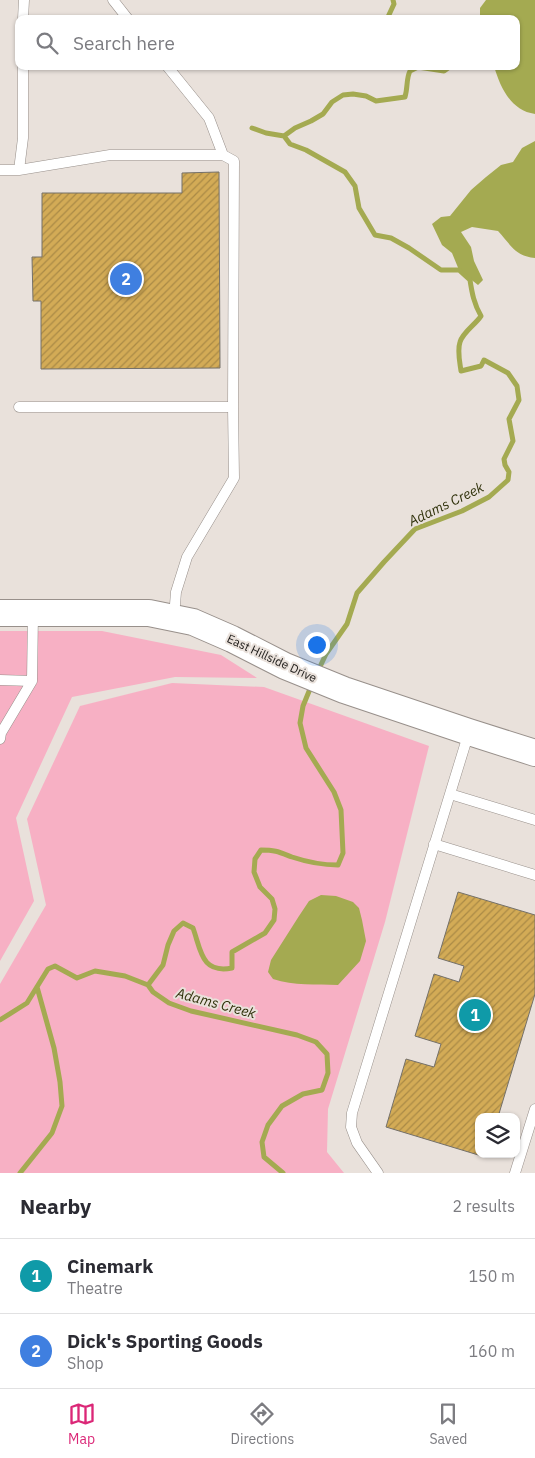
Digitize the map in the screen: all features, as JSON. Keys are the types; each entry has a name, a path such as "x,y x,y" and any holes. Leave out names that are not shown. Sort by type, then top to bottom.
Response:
{"street":[{"name":"East Hillside Drive","path":"0,613 149,613 194,622 285,666 344,690 535,753"}],"lane":[{"path":"23,15 24,0"},
{"path":"113,0 125,15"},
{"path":"19,170 23,138 23,70"},
{"path":"170,70 209,118 223,155"},
{"path":"0,170 19,170 110,155 223,155 234,161 232,407 234,478 187,557 176,592 174,618"},
{"path":"19,407 232,407"},
{"path":"0,740 1,733 32,681 33,613"},
{"path":"0,680 32,681"},
{"path":"378,1173 357,1143 351,1127 352,1112 469,732"},
{"path":"450,794 535,820"},
{"path":"434,844 535,875"},
{"path":"516,1173 535,1109"}],"shaded area":[{"path":"486,0 535,0 535,114 519,108 513,103 503,90 496,70 520,70 520,15 480,15 480,8"},
{"path":"535,141 535,258 518,252 498,231 472,227 461,232 471,247 474,261 483,280 478,285 459,270 452,253 442,245 432,224 441,217 450,216 471,190 501,165 513,162 522,148"},
{"path":"0,631 102,631 221,655 257,678 175,677 72,697 16,818 34,901 0,961"},
{"path":"172,683 264,687 429,746 385,922 328,1109 327,1152 344,1173 0,1173 0,984 46,905 27,819 80,706"},
{"path":"321,895 336,896 353,902 359,908 366,941 360,961 338,985 297,984 273,979 268,972 271,960 309,901"}],"building":[{"path":"219,172 220,368 41,369 41,301 33,301 32,257 42,257 42,193 182,193 182,173"},
{"path":"458,892 535,915 535,994 499,1113 475,1113 475,1154 386,1127 406,1059 434,1067 441,1044 415,1036 434,974 459,982 464,966 438,958"}],"waterway":[{"name":"Adams Creek","path":"389,15 394,4 393,0"},
{"name":"Adams Creek","path":"318,671 326,654 347,624 357,593 415,529 462,511 489,497 508,480 509,472 504,459 513,441 509,419 519,400 517,386 508,373 484,360 481,366 461,371 460,342 481,316 470,280 459,270 441,270 391,238 375,235 359,208 355,186 345,172 306,150 290,144 284,136 295,128 323,114 332,102 343,95 366,96 376,101 405,97 408,77 412,70"},
{"name":"Adams Creek","path":"438,70 445,70"},
{"path":"252,128 284,136"},
{"name":"Adams Creek","path":"283,1173 264,1157 262,1142 268,1125 282,1106 303,1094 322,1090 328,1073 327,1054 316,1042 297,1035 191,1011 169,1003 153,992 148,985 163,965 174,931 183,923 193,928 201,952 208,964 222,969 232,968 232,952 265,933 274,920 275,909 272,899 260,887 254,872 255,859 261,850 270,850 315,863 338,865 343,853 341,810 334,792 306,748 300,723 303,706 312,684"},
{"path":"0,1020 27,1003 48,969 55,966 77,978 95,971 125,976 148,985"},
{"path":"20,1173 52,1133 62,1106 54,1048 37,987"}],"place":[{"name":"Dick's Sporting Goods","path":"126,279"},
{"name":"Cinemark","path":"475,1015"}]}
